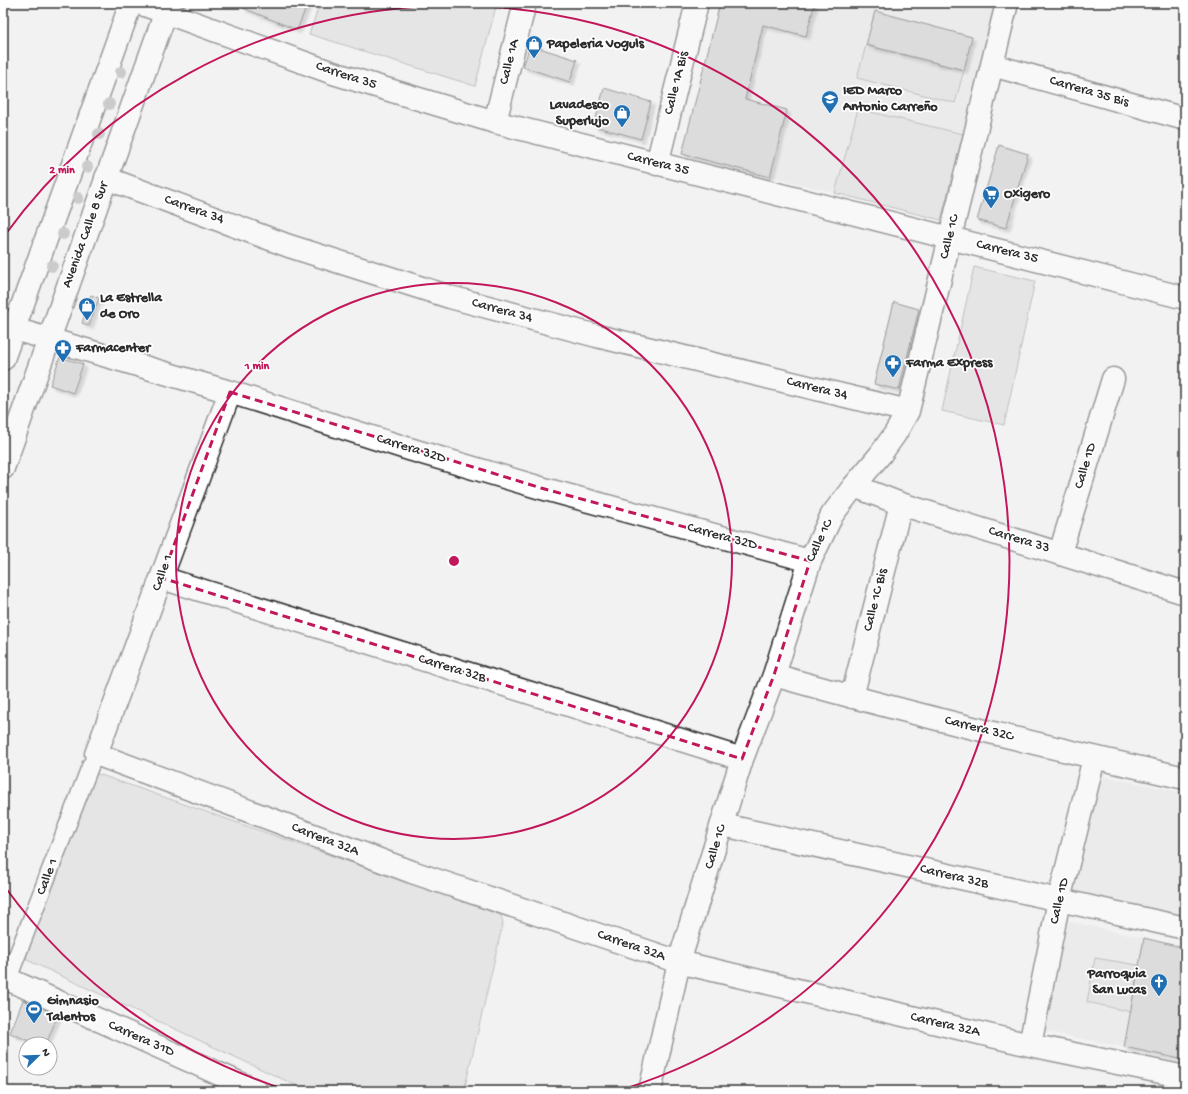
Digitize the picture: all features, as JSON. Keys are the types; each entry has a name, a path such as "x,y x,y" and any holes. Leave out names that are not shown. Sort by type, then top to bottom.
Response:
{"street":[{"path":"3,359 131,3"},
{"name":"Carrera 35","path":"139,3 167,8 333,73 495,122 1185,298"},
{"name":"Calle 1A","path":"495,122 525,3"},
{"name":"Calle 1A Bis","path":"657,164 698,3"},
{"name":"Calle 1C","path":"651,1091 679,962 723,825 742,759 774,675 810,561 832,515 880,455 895,434 908,411 1007,3"},
{"name":"Avenida Calle 8 Sur","path":"3,468 167,8"},
{"name":"Carrera 35 Bis","path":"992,64 1185,119"},
{"name":"Carrera 34","path":"106,178 289,246 450,297 597,336 908,411"},
{"name":"Carrera 32D","path":"14,329 230,392 409,449 541,488 810,561"},
{"name":"Calle 1D","path":"1060,553 1113,378"},
{"name":"Calle 1","path":"5,982 93,759 162,578 230,392"},
{"name":"Carrera 33","path":"854,486 901,504 1185,593"},
{"name":"Calle 1C Bis","path":"852,697 901,504"},
{"name":"Carrera 32B","path":"162,578 742,759"},
{"name":"Carrera 32C","path":"774,675 852,697 1094,758 1185,778"},
{"name":"Calle 1D","path":"1030,1045 1059,900 1094,758"},
{"name":"Carrera 32A","path":"93,759 412,872 679,962 1030,1045 1185,1077"},
{"name":"Carrera 32B","path":"723,825 1185,928"},
{"name":"Carrera 31D","path":"5,982 257,1091"}],"highlighted area":[{"path":"230,392 541,488 810,561 774,675 742,759 162,578"}],"shaded area":[{"path":"320,3 497,3 475,86 309,34"},
{"name":"IED Marco Antonio Carreño","path":"720,3 857,3 869,6 870,3 998,3 941,220 682,154"},
{"path":"866,45 964,70 955,103 857,78"},
{"path":"858,109 963,134 941,220 835,193"},
{"path":"974,267 1035,281 1004,425 942,411"},
{"path":"98,774 501,915 503,923 464,1091 308,1091 27,960 25,951 90,778"},
{"path":"1098,775 1185,793 1185,919 1070,894"},
{"path":"1068,921 1144,938 1124,1047 1043,1031"},
{"path":"1095,958 1138,965 1131,1012 1087,1002"}],"building":[{"path":"245,3 308,3 297,30 243,8"},
{"path":"720,3 815,3 806,36 763,25 745,99 787,110 770,177 682,154"},
{"path":"875,11 972,37 964,70 866,45"},
{"path":"530,45 577,60 570,82 523,67"},
{"path":"604,88 651,102 641,139 594,126"},
{"path":"999,145 1028,154 1006,228 977,220"},
{"path":"91,295 99,298 89,326 82,323"},
{"path":"894,302 919,309 899,390 874,384"},
{"path":"60,357 83,364 73,393 50,385"},
{"name":"Parroquia San Lucas","path":"1144,938 1185,948 1185,1060 1124,1047"},
{"name":"Gimnasio Talentos","path":"23,1000 58,1015 49,1036 18,1036 10,1033"}],"place":[{"name":"Papeleria Voguls","path":"534,59"},
{"name":"IED Marco Antonio Carreño","path":"830,114"},
{"name":"Lavadesco Superlujo","path":"622,128"},
{"name":"Oxigero","path":"991,209"},
{"name":"La Estrella de Oro","path":"87,321"},
{"name":"Farmacenter","path":"63,363"},
{"name":"Farma Express","path":"893,378"},
{"name":"Parroquia San Lucas","path":"1159,997"},
{"name":"Gimnasio Talentos","path":"34,1024"}]}
